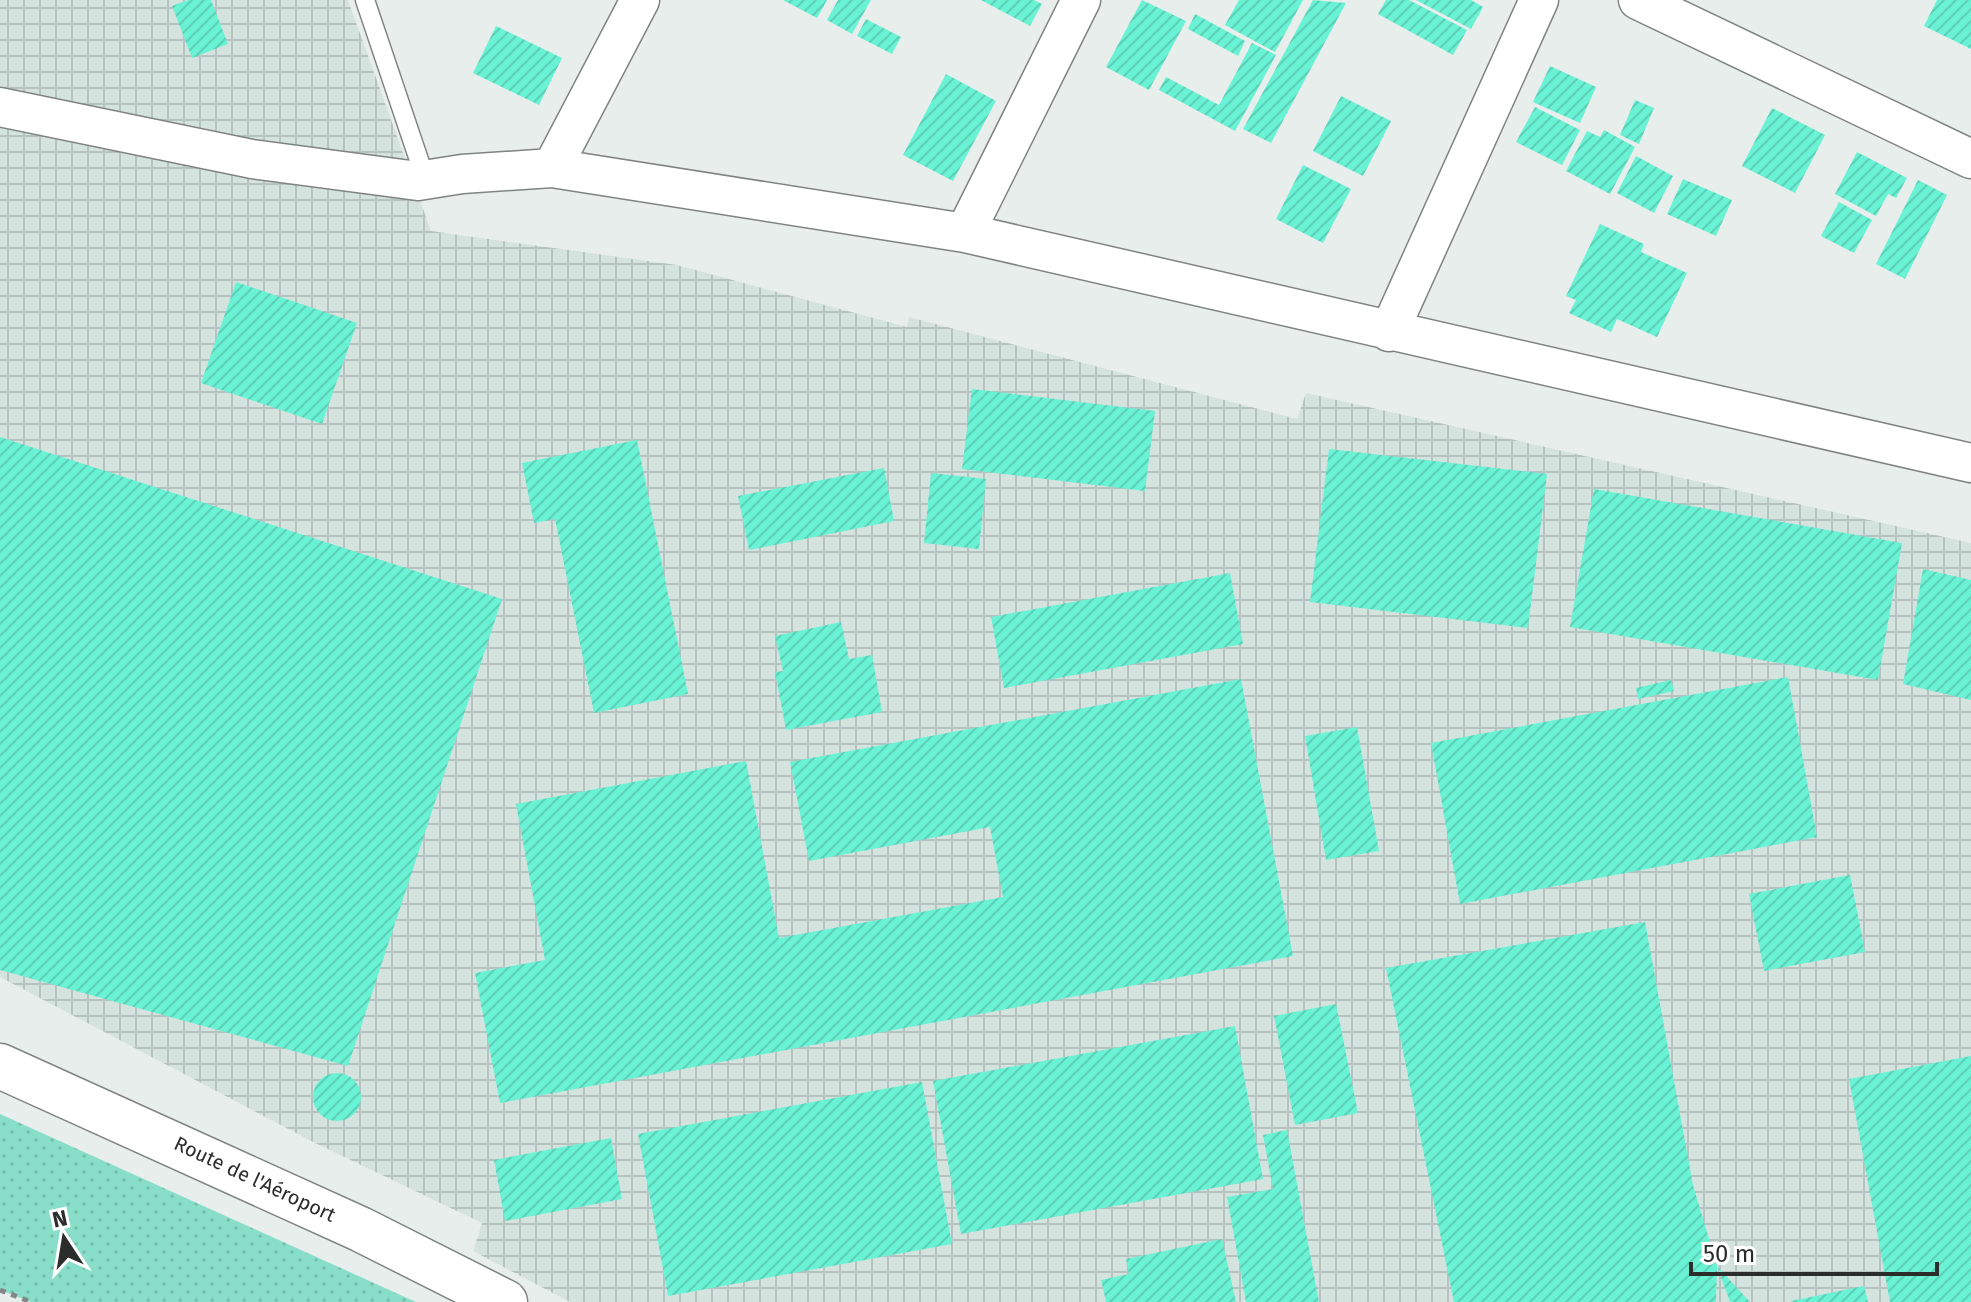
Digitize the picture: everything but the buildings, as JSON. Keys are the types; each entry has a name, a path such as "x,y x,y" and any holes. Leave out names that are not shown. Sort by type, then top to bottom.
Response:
{"main road":[{"name":"Route de l'Aéroport","path":"0,1066 360,1229 505,1302"}],"street":[{"path":"552,168 640,0"},
{"path":"965,233 1081,0"},
{"path":"1389,332 1539,0"},
{"path":"1638,0 1971,159"},
{"path":"0,107 252,159 418,181 462,174 552,168 965,233 1971,463"}],"lane":[{"path":"365,0 420,163"}],"path":[{"path":"0,1290 31,1302"}],"shaded area":[{"path":"0,0 348,0 431,231 677,265 907,327 909,317 1297,419 1306,393 1971,543 1971,1302 570,1302 473,1251 482,1223 313,1142 0,977"}],"green space":[{"path":"0,1114 416,1302 31,1302 0,1290"}]}
